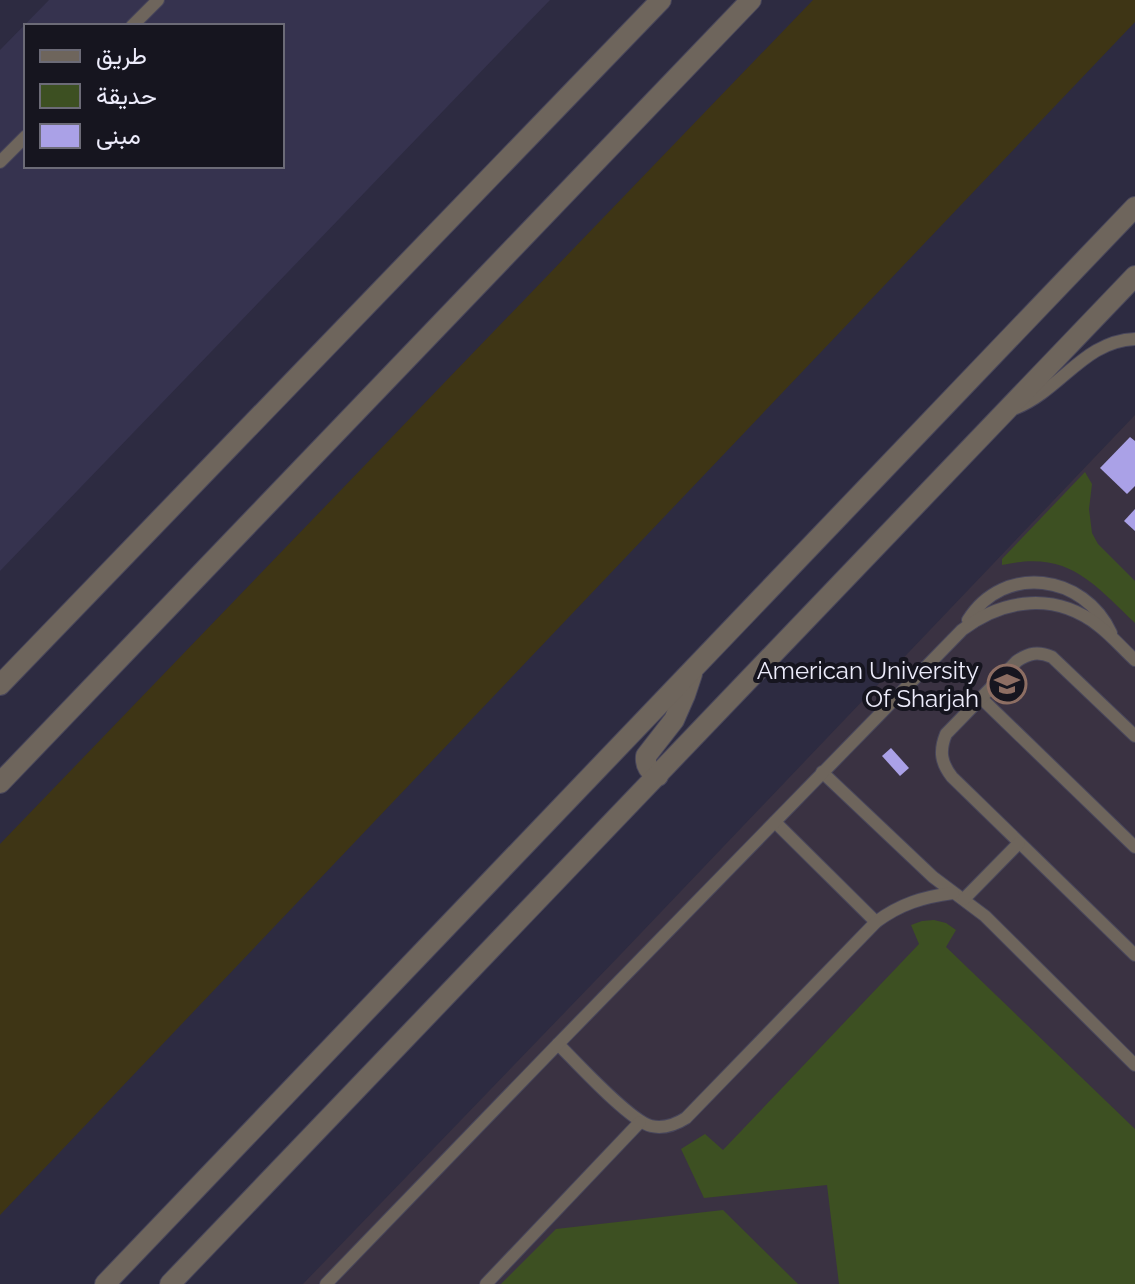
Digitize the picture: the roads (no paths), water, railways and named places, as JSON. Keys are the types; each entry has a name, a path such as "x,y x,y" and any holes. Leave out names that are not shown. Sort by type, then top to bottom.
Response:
{"street":[{"path":"0,685 661,0"},
{"path":"0,783 751,0"},
{"path":"105,1284 1135,207"},
{"path":"170,1284 1135,276"},
{"path":"658,776 647,768 646,756 674,720 693,670"}],"lane":[{"path":"134,24 158,0"},
{"path":"0,162 24,138"},
{"path":"1006,412 1040,395 1097,348 1114,341 1135,339"},
{"path":"962,630 974,611 990,596 1010,586 1031,582 1053,584 1073,591 1091,603 1105,620 1114,640"},
{"path":"326,1284 962,630 998,608 1040,603 1081,614 1099,626 1135,660"},
{"path":"1133,950 952,777 941,757 946,734 1025,656 1034,653 1052,657 1135,736"},
{"path":"981,698 1133,842"},
{"path":"822,772 933,877 985,916 1135,1065"},
{"path":"775,822 876,922"},
{"path":"558,1044 640,1122 659,1127 678,1123 876,922 906,903 923,898 958,896 1019,843"},
{"path":"486,1284 640,1122"}],"place":[{"name":"American University Of Sharjah","path":"1007,684"}]}
